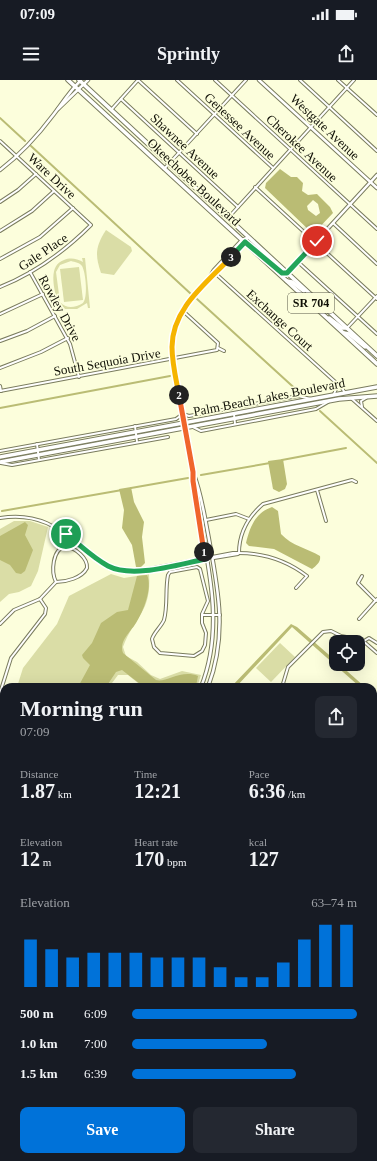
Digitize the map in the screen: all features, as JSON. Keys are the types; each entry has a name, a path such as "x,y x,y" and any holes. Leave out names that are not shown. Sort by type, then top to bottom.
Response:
{"main road":[{"name":"Okeechobee Boulevard","path":"68,80 377,364"},
{"name":"Okeechobee Boulevard","path":"80,80 168,164 377,356"},
{"path":"261,258 271,263 282,273 287,273"},
{"path":"286,280 292,282 312,296"},
{"path":"326,317 334,321 342,328 347,328"},
{"path":"342,332 349,334 361,345 371,350"},
{"name":"Palm Beach Lakes Boulevard","path":"0,457 377,387"},
{"path":"339,399 345,393"},
{"name":"Palm Beach Lakes Boulevard","path":"0,462 339,399 377,396"}],"street":[{"path":"0,170 16,156 80,80"},
{"path":"57,109 88,80"},
{"path":"111,110 138,80 197,134"},
{"name":"Genessee Avenue","path":"177,80 273,168"},
{"name":"Cherokee Avenue","path":"216,80 377,229"},
{"path":"164,168 246,80"},
{"name":"Westgate Avenue","path":"259,80 377,188"},
{"path":"300,80 377,152"},
{"path":"338,80 377,116"},
{"path":"227,218 354,80"},
{"name":"Shawnee Avenue","path":"121,99 238,207"},
{"name":"Ware Drive","path":"0,141 91,225"},
{"path":"0,202 18,190 36,174"},
{"path":"287,273 377,175"},
{"path":"255,187 376,298 347,328"},
{"path":"0,231 28,214 54,191"},
{"path":"0,260 40,236 73,208"},
{"path":"333,223 377,264"},
{"name":"Gale Place","path":"0,287 30,272 66,248 91,225"},
{"path":"206,283 214,270 248,237"},
{"path":"202,683 211,651 214,615 212,591 172,347 174,332 182,311 244,241"},
{"path":"225,264 226,258"},
{"path":"298,262 377,334"},
{"name":"Rowley Drive","path":"30,272 68,338 75,356 80,376"},
{"name":"Exchange Court","path":"216,274 332,379 345,393"},
{"path":"0,314 43,294"},
{"path":"182,311 218,343 218,349 224,351"},
{"path":"0,341 27,331 55,316"},
{"path":"0,368 41,352 68,338"},
{"name":"South Sequoia Drive","path":"0,391 173,359 218,349"},
{"path":"332,379 336,387 333,396"},
{"path":"0,386 0,391"},
{"path":"183,414 189,416 302,396 312,399"},
{"path":"363,408 361,401 372,396"},
{"path":"350,398 377,421"},
{"path":"282,400 283,410"},
{"path":"192,427 201,430 318,409 328,402"},
{"path":"292,408 301,412"},
{"path":"201,420 208,413"},
{"path":"0,451 177,419 183,414"},
{"path":"234,414 235,424"},
{"path":"135,426 137,442"},
{"path":"161,438 163,432"},
{"path":"85,436 86,441"},
{"path":"0,462 9,466 168,437"},
{"path":"37,444 39,460"},
{"path":"31,451 37,444"},
{"path":"87,446 88,451"},
{"path":"193,472 198,484 205,520 218,590 220,615 218,652 209,683"},
{"path":"239,553 242,533 249,519 266,502 352,480 356,482"},
{"path":"317,490 326,521"},
{"path":"205,520 236,514 249,519"},
{"path":"0,518 27,517 49,523 61,530 103,563 118,570 133,572 212,558 216,559 239,553 265,555 293,566 307,576 296,588"},
{"path":"0,624 14,610 40,599 56,582 67,582 83,573 87,568 85,559 69,547 63,547 57,552 52,572 56,582"},
{"path":"170,565 171,572"},
{"path":"198,567 200,569 208,601 202,615 206,632 205,645 197,655 160,653 154,648 152,638 163,622 168,603 168,573 198,567"},
{"path":"359,619 376,600 358,583 362,576"},
{"path":"3,683 11,658 45,614 45,606 40,599"},
{"path":"202,615 220,615"},
{"path":"283,683 288,667 320,634 328,631 342,635"},
{"path":"365,640 369,638 377,643"},
{"path":"365,642 377,653"}],"shaded area":[{"path":"280,169 291,177 297,177 303,183 302,191 308,195 317,194 330,207 333,213 314,233 311,232 265,188 266,183","holes":["313,200 318,204 320,213 316,216 308,210 307,206"]},
{"path":"106,230 131,247 132,251 114,275 101,273 97,256 98,246"},
{"path":"82,258 85,258 90,308 88,308 87,303 77,309 65,309 57,300 53,277 54,272 59,263 64,260 76,259 83,262","holes":["71,261 79,263 82,266 85,274 86,296 83,303 77,306 68,307 60,302 56,272 60,265"]},
{"path":"79,267 83,300 64,302 60,269"},
{"path":"283,459 287,484 285,489 279,492 273,489 268,461"},
{"path":"131,487 134,502 144,522 142,537 145,563 140,568 136,567 132,545 122,528 124,510 119,489"},
{"path":"272,507 278,511 281,534 295,544 320,556 319,562 312,569 274,549 249,546 246,543 249,531 254,521 261,513"},
{"path":"14,521 30,521 48,527 38,571 31,586 19,592 9,594 0,602 0,529"},
{"path":"25,522 28,525 25,535 33,550 25,571 21,574 16,573 10,565 0,560 0,536"},
{"path":"111,574 124,578 149,574 148,597 145,606 127,637 123,647 126,656 137,662 151,675 160,679 182,671 201,675 198,683 138,683 128,675 118,675 112,683 18,683 23,668 57,624 69,596"},
{"path":"147,575 149,580 148,593 139,618 122,644 123,653 156,680 164,680 180,675 192,674 198,676 197,683 139,683 122,670 116,672 109,683 80,683 90,665 82,655 92,643 101,623 117,612 128,610 137,576"},
{"path":"291,624 297,627 329,655 329,660 292,627 240,683 235,683"},
{"path":"280,643 295,657 271,682 256,668"},
{"path":"342,671 347,671 360,683 355,683"}],"waterway":[{"path":"0,118 25,141"},
{"path":"31,146 191,294"},
{"path":"197,299 301,394"},
{"path":"0,408 170,376"},
{"path":"320,411 377,463"},
{"path":"282,460 346,448"},
{"path":"201,475 270,463"},
{"path":"131,488 188,478"},
{"path":"2,511 122,490"}],"route":[{"path":"66,534 103,563 123,571 133,572 206,559 199,523 193,472 172,353 172,340 175,325 190,300 206,283 210,281 245,242 261,258 271,263 282,273 287,273 317,241"}]}
